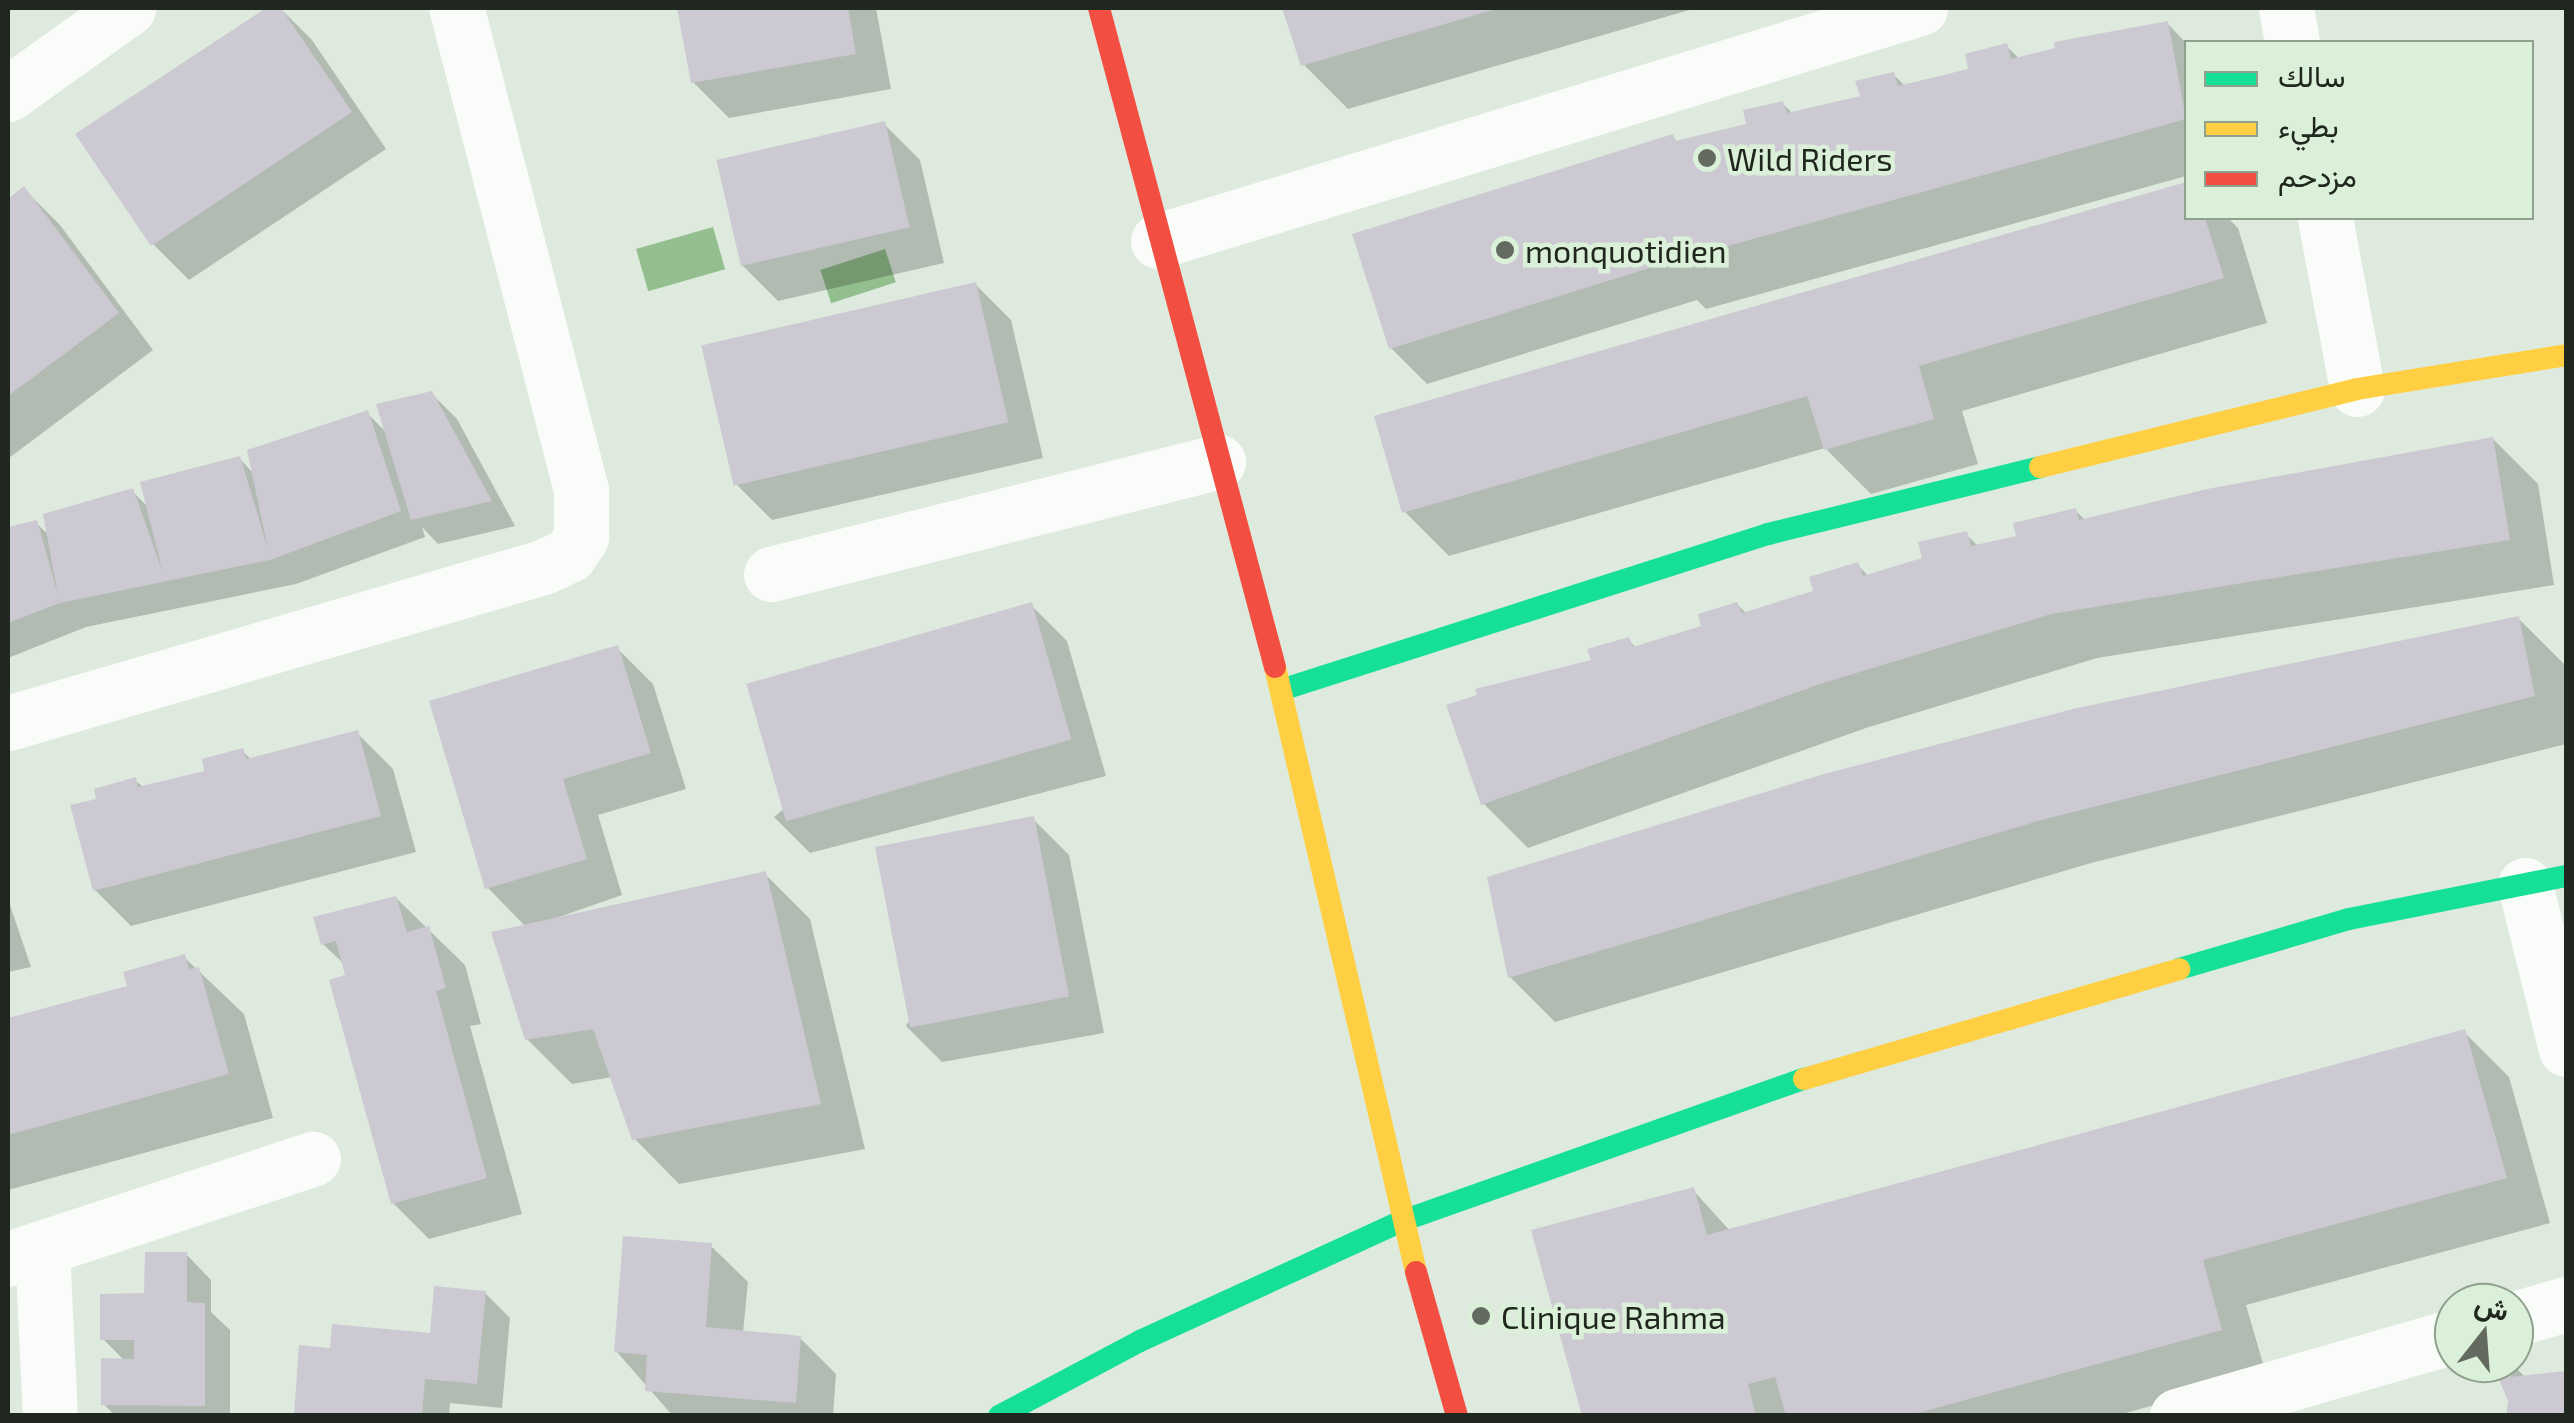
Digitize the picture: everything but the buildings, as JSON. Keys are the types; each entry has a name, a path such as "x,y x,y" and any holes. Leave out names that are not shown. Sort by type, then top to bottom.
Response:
{"street":[{"path":"8,94 128,8"},
{"path":"8,723 542,567 569,555 580,537 582,490 456,8"},
{"path":"1099,8 1158,241 1281,690 1402,1221 1457,1416"},
{"path":"1158,241 1920,8"},
{"path":"2286,8 2292,40"},
{"path":"2325,220 2357,388"},
{"path":"1281,690 1768,534 2357,388 2566,355"},
{"path":"772,574 1218,462"},
{"path":"999,1416 1140,1342 1402,1221 1767,1090 2350,919 2546,881 2566,1049"},
{"path":"50,1416 25,1253 313,1159"},
{"path":"2534,1313 2566,1304"},
{"path":"2177,1416 2434,1342"}],"shaded area":[{"path":"713,227 725,269 648,291 636,249"},
{"path":"885,249 896,282 831,303 820,270"}],"traffic: fast":[{"path":"1281,690 1768,534 2040,467"},
{"path":"2179,969 2349,919 2566,876"},
{"path":"999,1416 1140,1341 1402,1221 1804,1079"}],"traffic: slow":[{"path":"2040,467 2357,389 2566,355"},
{"path":"1275,667 1416,1272"},
{"path":"1804,1079 2179,969"}],"traffic: jam":[{"path":"1099,8 1275,667"},
{"path":"1416,1272 1457,1416"}],"place":[{"name":"Wild Riders","path":"1707,158"},
{"name":"monquotidien","path":"1505,250"},
{"name":"Clinique Rahma","path":"1481,1316"}]}
